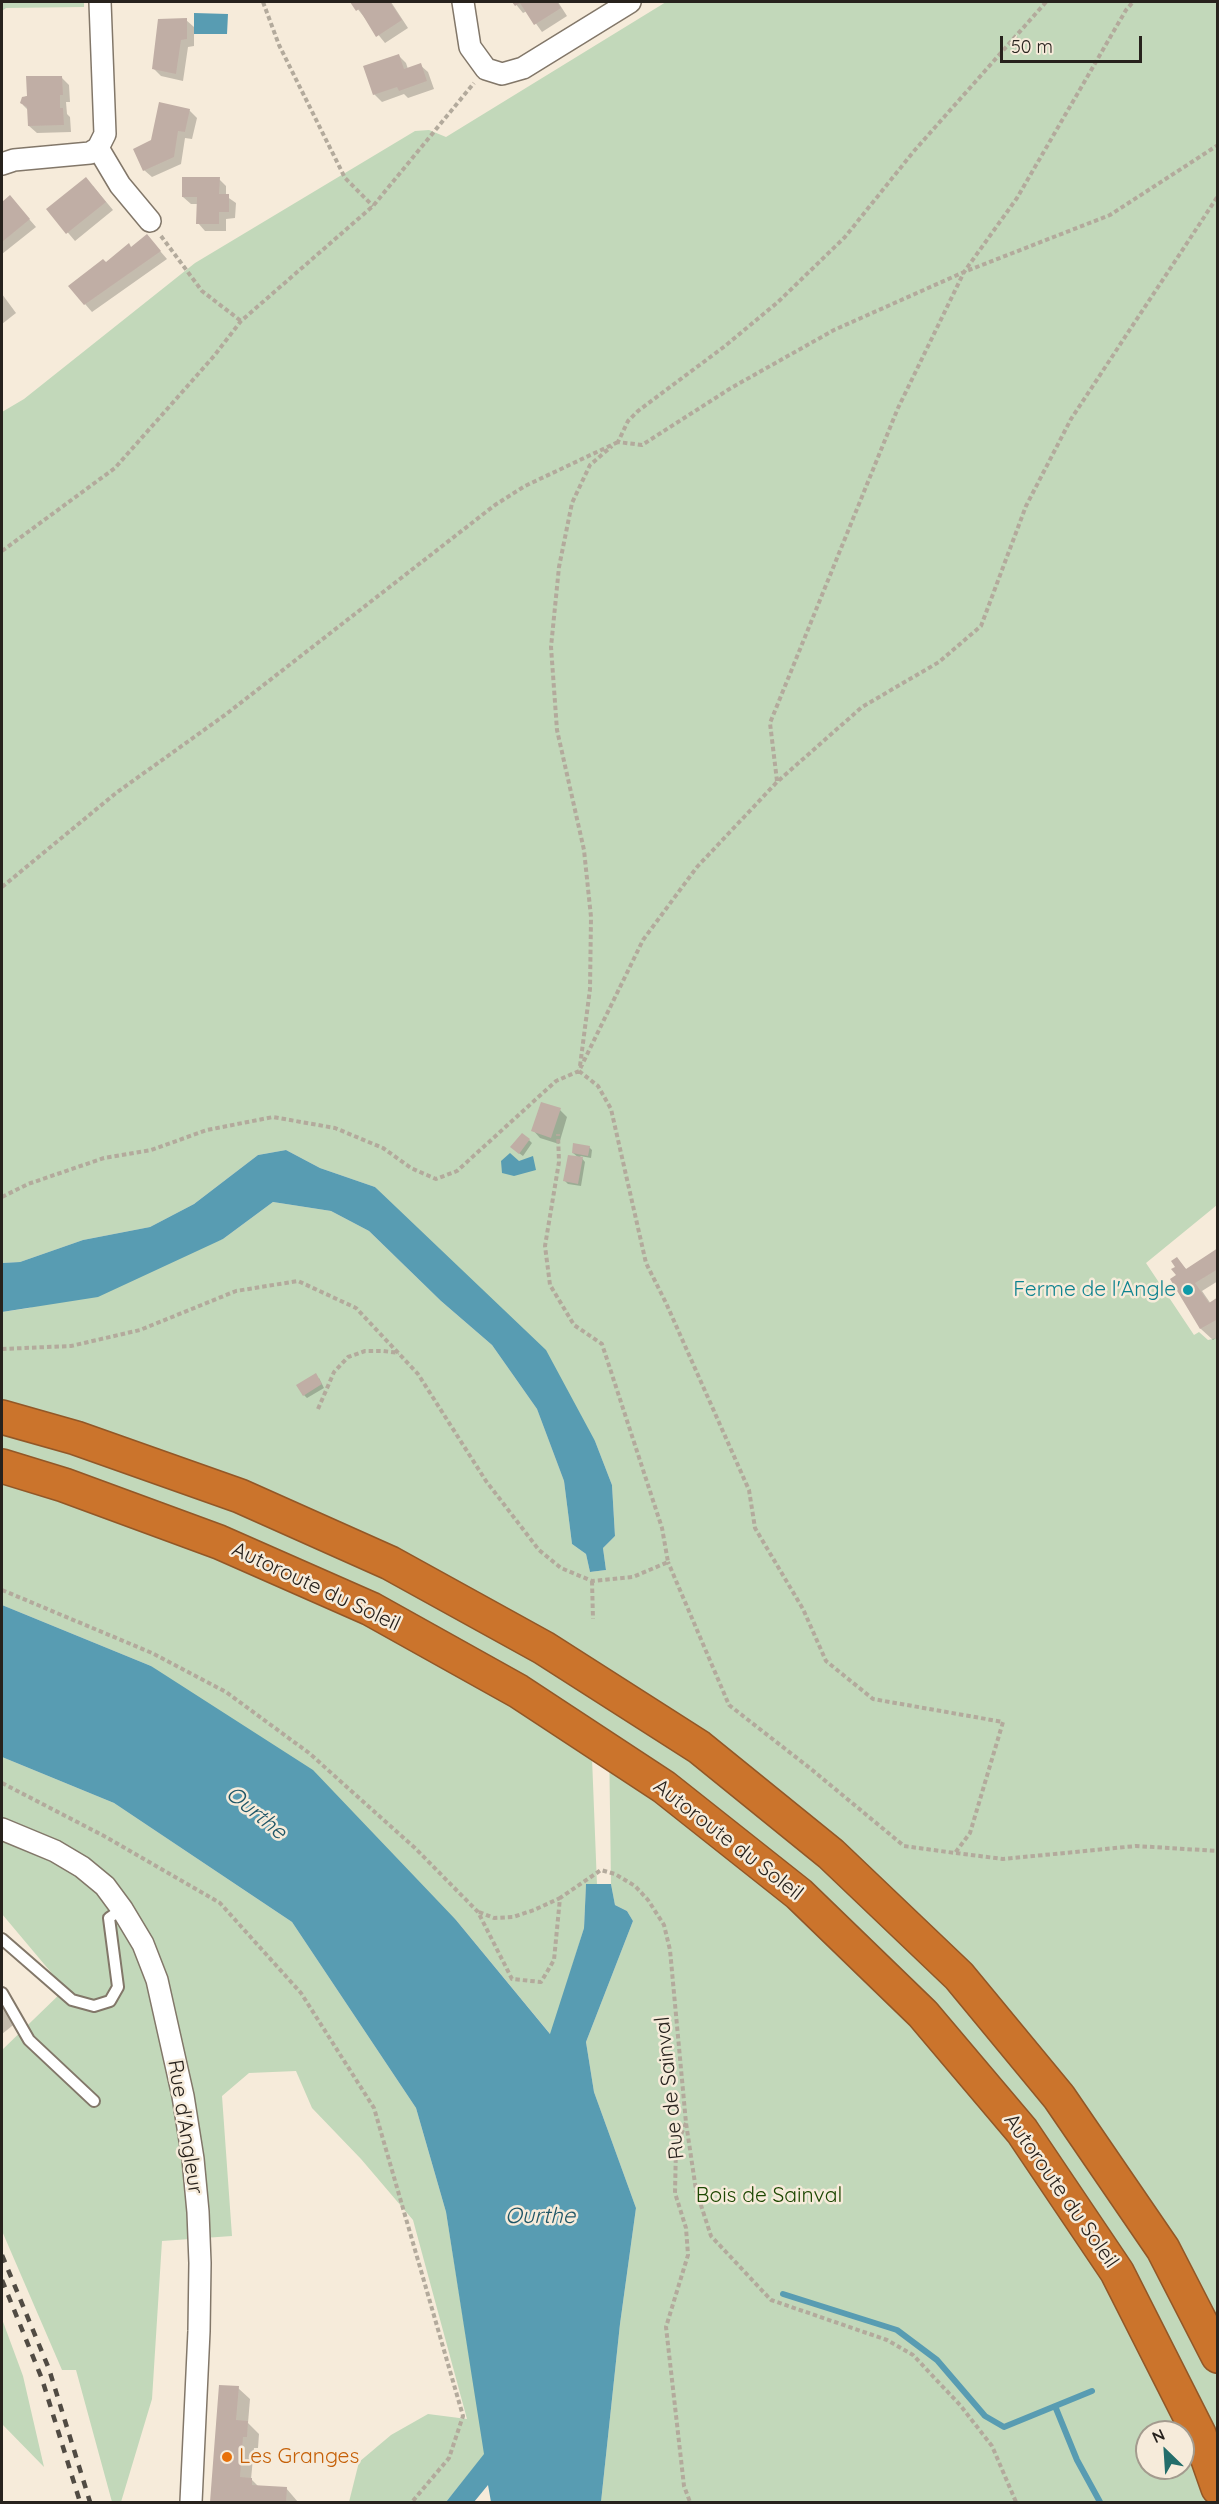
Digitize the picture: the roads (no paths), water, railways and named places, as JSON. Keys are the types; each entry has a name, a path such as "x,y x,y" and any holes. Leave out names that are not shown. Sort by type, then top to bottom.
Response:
{"highway":[{"path":"2,1417 76,1438 240,1496 390,1563 544,1648 699,1747 831,1854 958,1976 1059,2097 1163,2249 1218,2356"},
{"name":"Autoroute du Soleil","path":"2,1466 64,1485 219,1542 371,1609 518,1691 664,1787 799,1894 923,2014 1022,2131 1117,2272 1199,2434 1218,2488"}],"street":[{"path":"2,164 14,160 90,153 98,148 105,134 100,2"},
{"path":"463,2 470,47 486,69 502,74 523,68 630,2"},
{"path":"98,148 115,178 150,221"},
{"name":"Rue d'Angleur","path":"2,1829 55,1851 82,1867 105,1886 122,1909 142,1944 157,1980 183,2096 193,2159 200,2263 191,2502"}],"lane":[{"path":"2,1940 72,2000 93,2006 110,2001 118,1987 109,1918 122,1909"},
{"path":"2,1993 29,2040 94,2101"}],"water":[{"path":"194,13 228,14 227,34 194,34"},
{"path":"286,1150 320,1168 375,1187 546,1350 595,1441 612,1485 615,1536 603,1548 606,1570 590,1572 586,1554 572,1544 564,1481 537,1409 492,1345 441,1301 369,1231 331,1211 273,1202 223,1239 98,1297 2,1312 2,1263 20,1262 83,1240 150,1227 194,1204 258,1155"},
{"path":"510,1153 519,1161 533,1156 536,1170 514,1176 502,1173 501,1161"},
{"name":"Ourthe","path":"2,1605 151,1666 313,1770 456,1920 550,2034 584,1928 586,1884 611,1884 615,1905 627,1911 633,1921 586,2042 594,2092 636,2208 620,2324 601,2502 491,2502 488,2485 474,2502 446,2502 484,2454 446,2212 416,2108 292,1922 114,1803 2,1757"}],"waterway":[{"path":"783,2294 897,2330 937,2360 985,2416 1004,2427 1092,2391"},
{"path":"1055,2406 1077,2460 1100,2502"}],"railway":[{"path":"2,2255 49,2369 90,2502"},
{"path":"2,2280 42,2379 80,2502"}],"place":[{"name":"Ferme de l'Angle","path":"1188,1290"},
{"name":"Les Granges","path":"227,2457"}],"park label":[{"name":"Bois de Sainval","path":"769,2196"}]}
